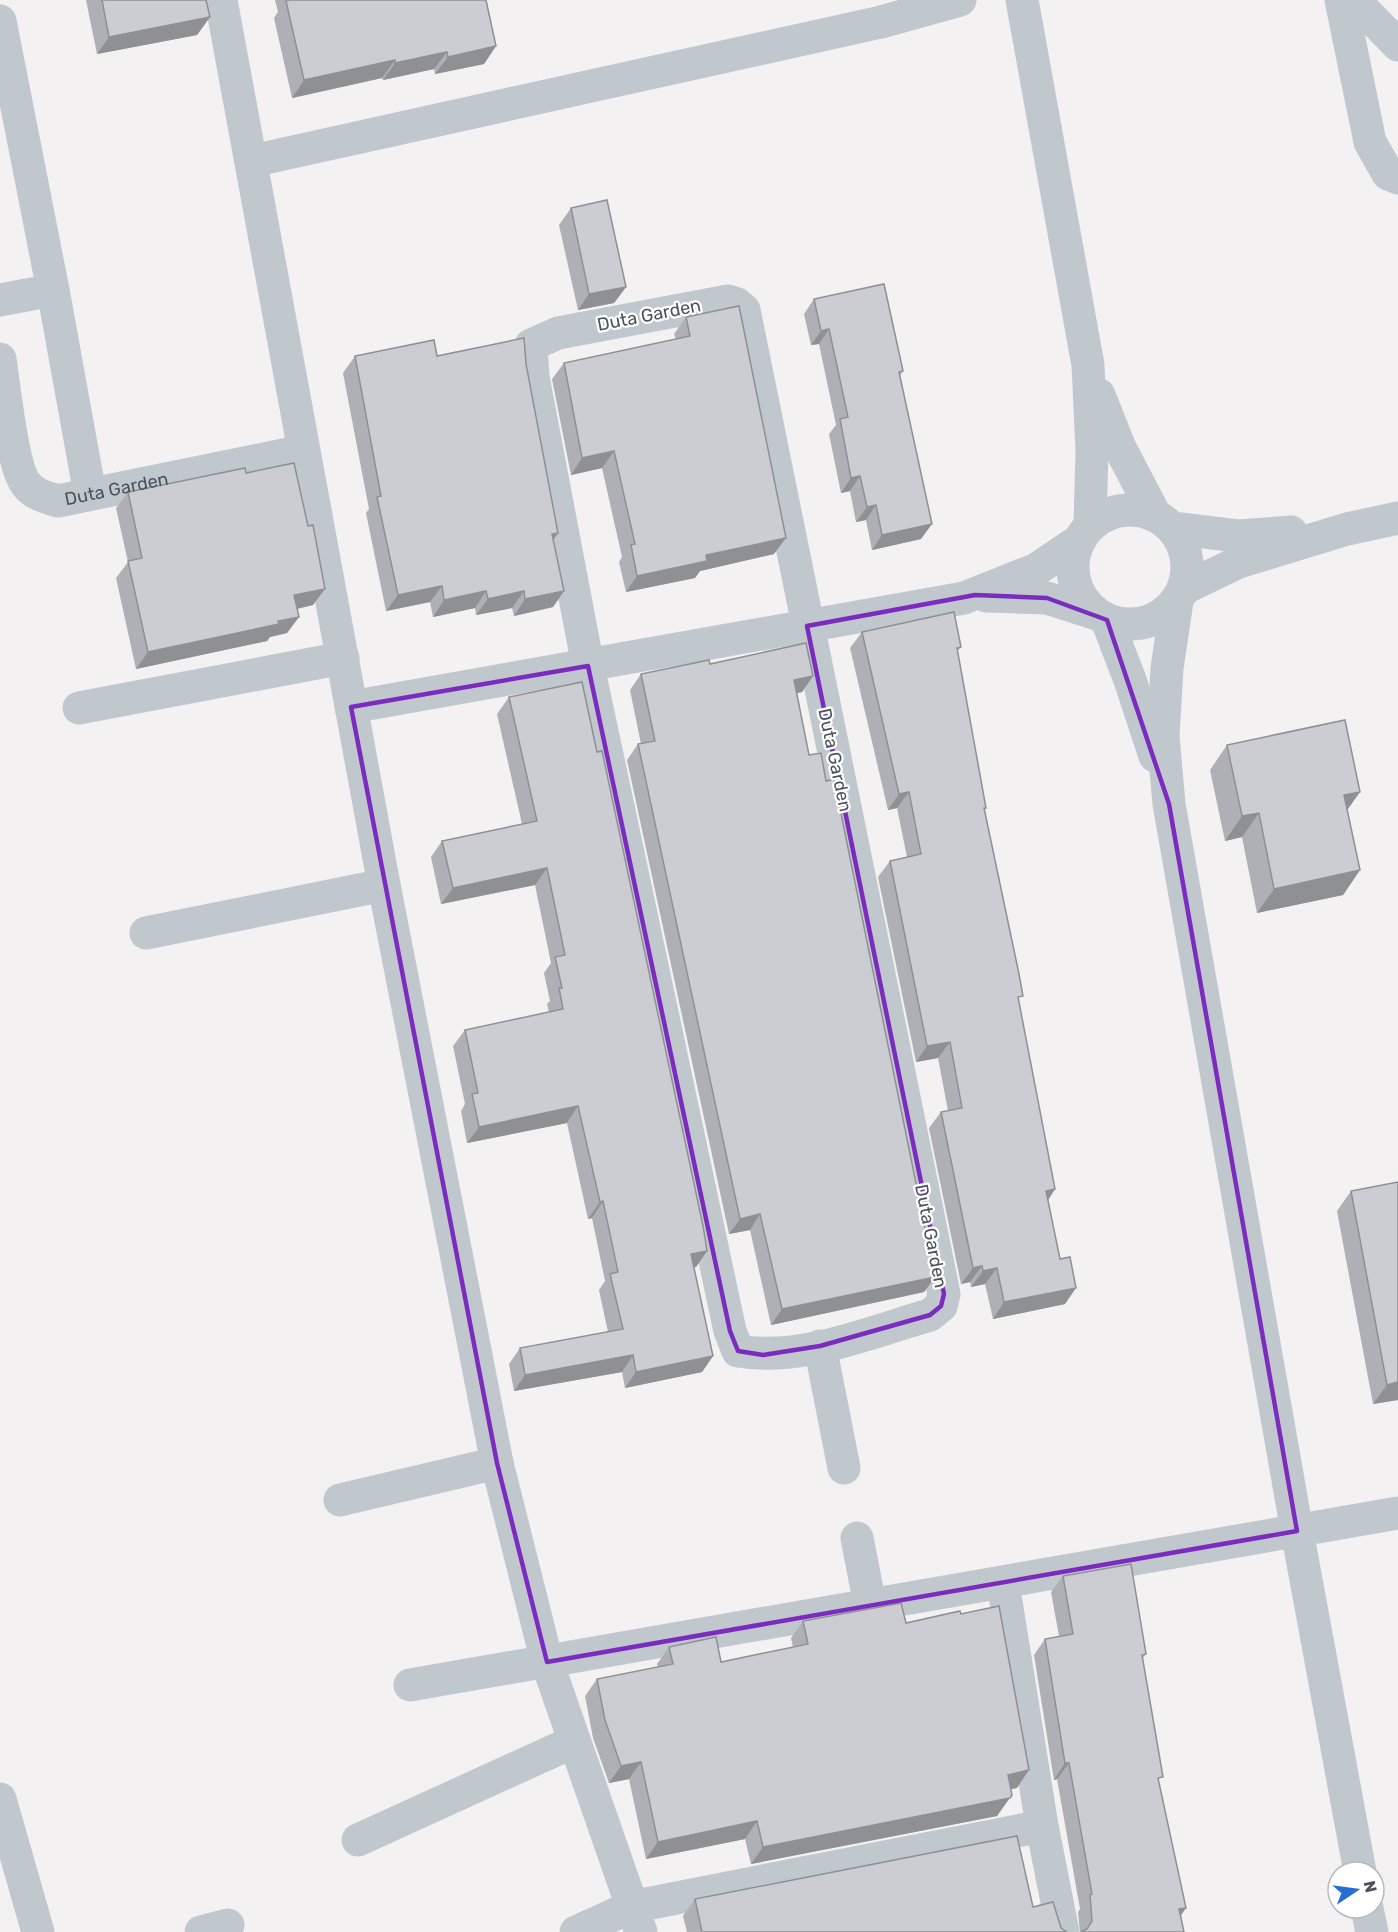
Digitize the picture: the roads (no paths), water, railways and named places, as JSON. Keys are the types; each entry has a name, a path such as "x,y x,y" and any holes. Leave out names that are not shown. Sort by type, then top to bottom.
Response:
{"street":[{"path":"221,0 384,885 497,1462 547,1662 636,1919"},
{"path":"252,161 881,22 960,0"},
{"path":"1022,0 1088,365 1092,450 1085,533 1074,556 1073,573 1076,588 1100,616 1130,680 1169,804"},
{"path":"1341,0 1370,142 1388,174 1398,178"},
{"path":"1354,0 1398,45"},
{"path":"0,21 90,494"},
{"path":"0,300 53,290"},
{"name":"Duta Garden","path":"728,301 744,310 807,626 944,1294 941,1306 930,1315 820,1346 763,1355 738,1351 729,1331 588,666 532,377 531,345 558,333 664,311 728,301"},
{"name":"Duta Garden","path":"0,359 17,460 24,483 38,495 58,501 303,451"},
{"path":"1088,365 1120,448 1164,522 1184,547 1188,568 1180,595 1167,668 1163,736 1169,804 1297,1531 1358,1860"},
{"path":"351,707 975,595 1037,569 1113,512 1142,510 1164,522 1238,536 1347,529"},
{"path":"975,595 1047,598 1126,625 1145,623 1163,615 1180,595 1239,562 1347,529 1398,518"},
{"path":"79,708 343,658"},
{"path":"146,933 384,885"},
{"path":"820,1346 844,1468"},
{"path":"340,1500 497,1462"},
{"path":"410,1685 1398,1513"},
{"path":"857,1538 870,1605"},
{"path":"1002,1583 1042,1826 1063,1932"},
{"path":"358,1840 573,1742"},
{"path":"0,1800 38,1932"},
{"path":"576,1932 1042,1826"}]}
